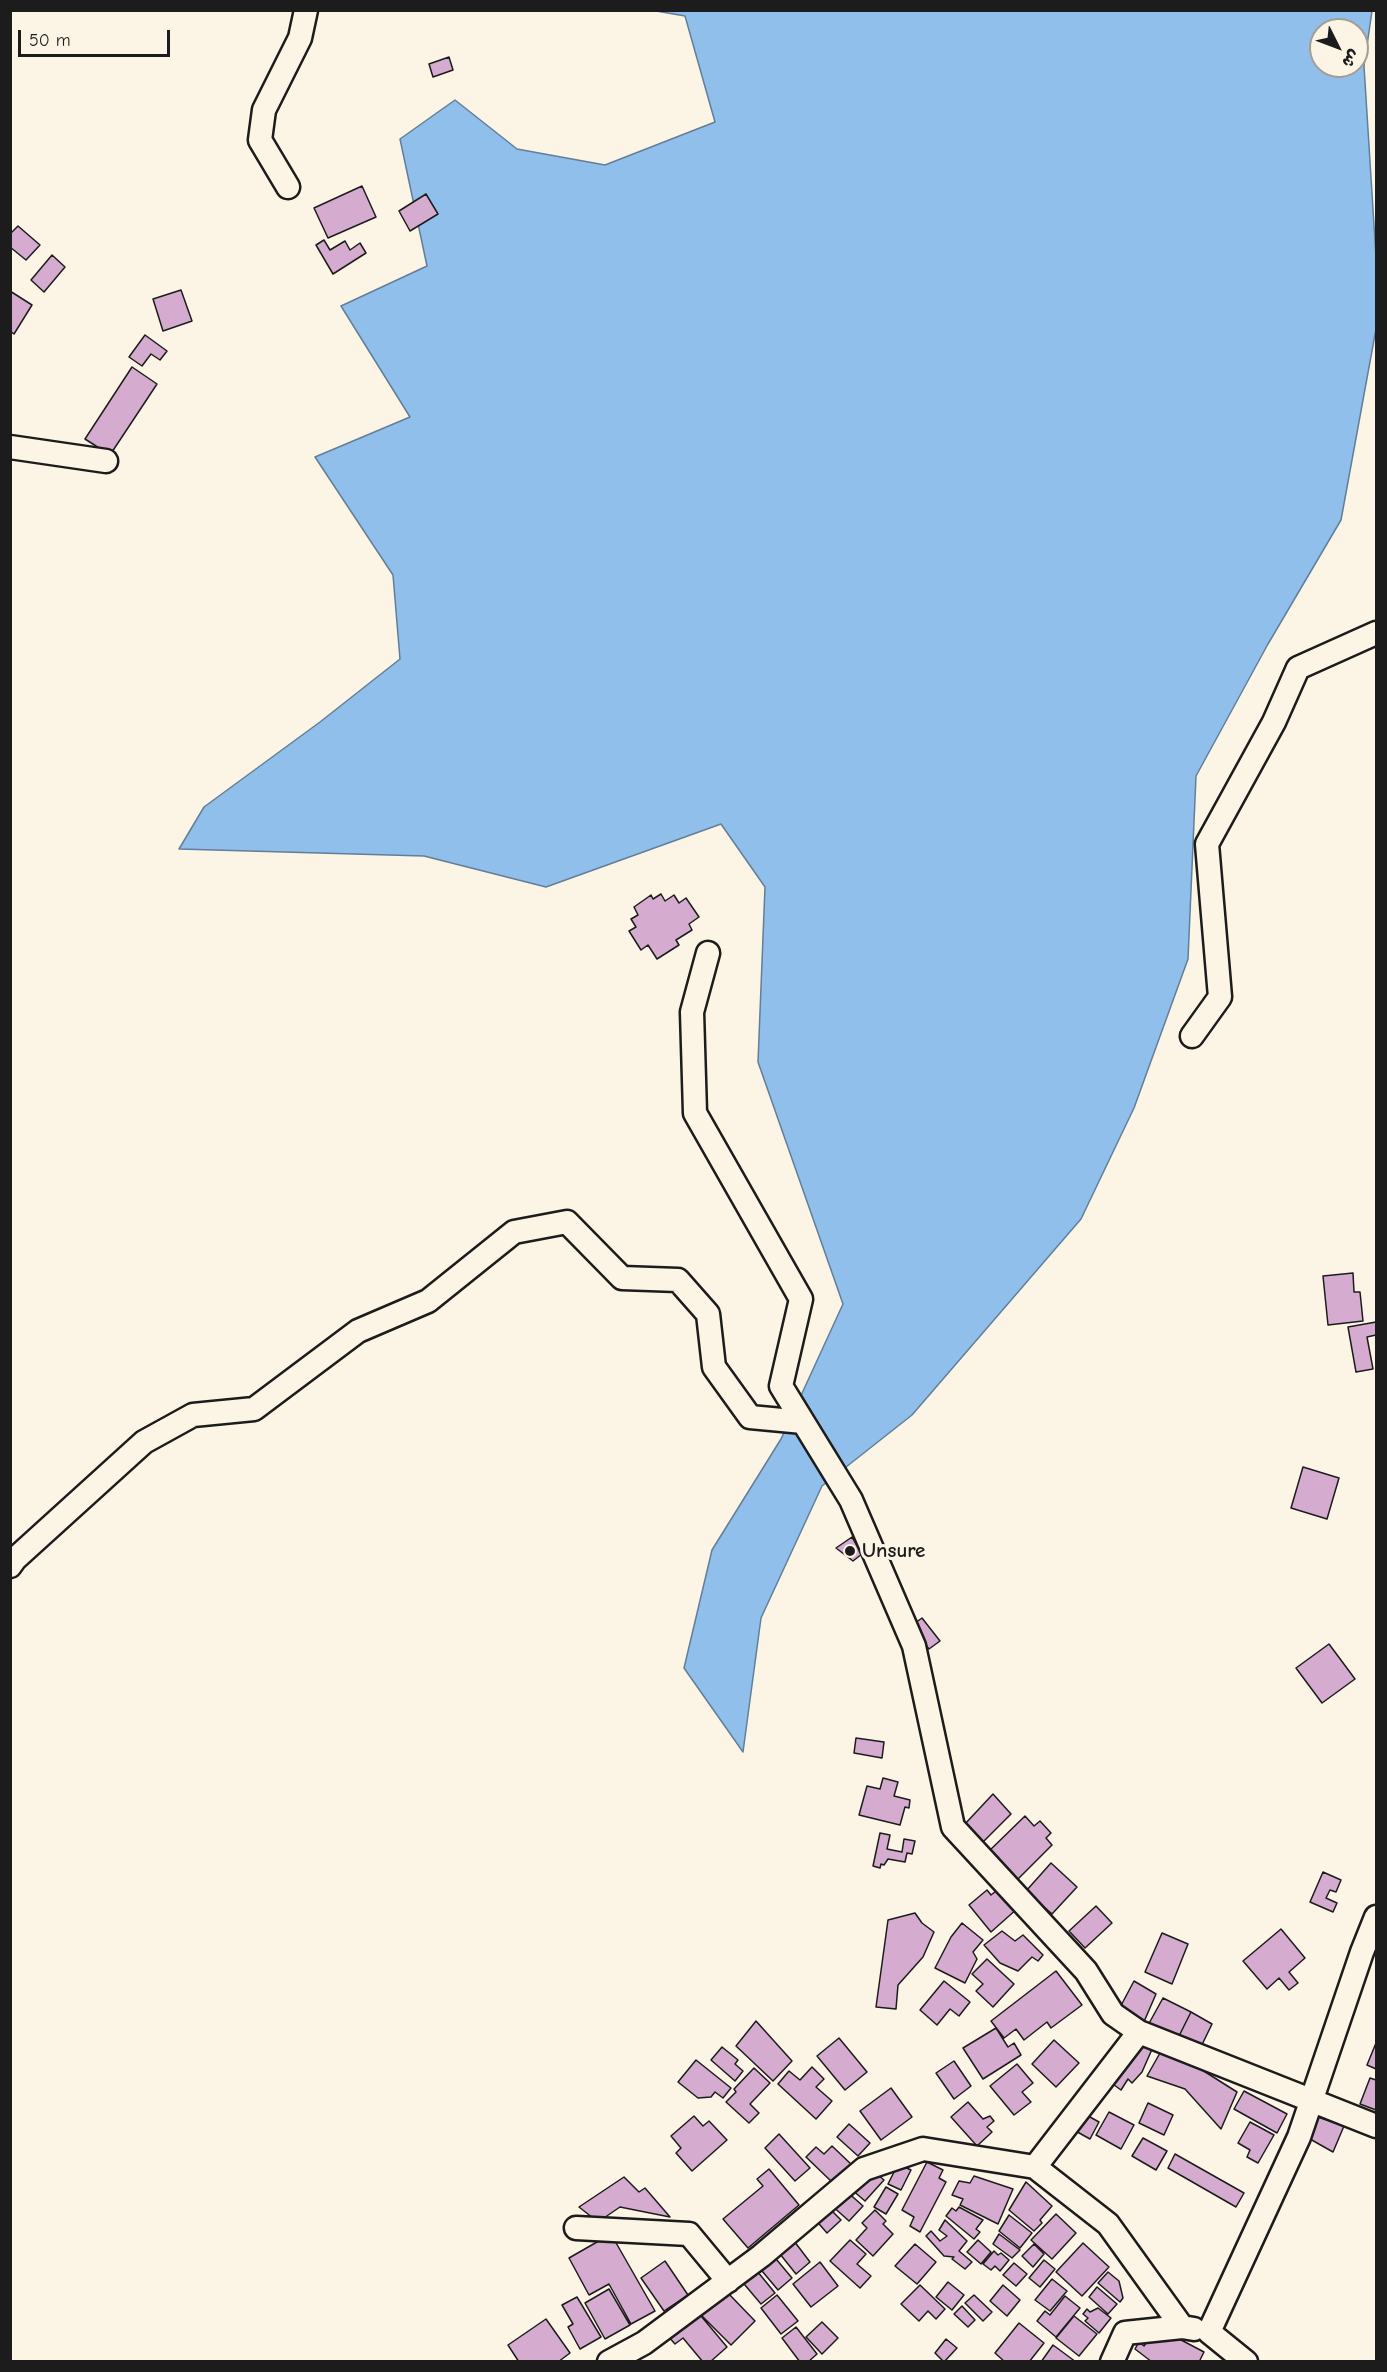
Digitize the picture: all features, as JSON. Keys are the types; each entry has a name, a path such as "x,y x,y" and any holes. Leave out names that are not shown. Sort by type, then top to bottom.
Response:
{"street":[{"path":"288,187 260,140 264,110 300,38 306,10"},
{"path":"10,447 106,461"},
{"path":"1192,1036 1220,998 1207,844 1274,722 1298,668 1377,633"},
{"path":"708,953 692,1012 695,1113 801,1299 781,1386 851,1500 914,1646 953,1827 1086,1971 1113,2014 1139,2032 1377,2126"},
{"path":"10,1566 144,1442 193,1415 254,1409 358,1331 428,1301 514,1232 567,1222 622,1278 678,1280 708,1314 714,1367 750,1417 803,1422"},
{"path":"1209,2332 1299,2137 1310,2099 1377,1917"},
{"path":"1035,2167 1139,2032"},
{"path":"609,2361 644,2343 728,2281 864,2169 923,2149 1035,2167 1108,2224 1182,2327"},
{"path":"576,2228 689,2234 728,2281"},
{"path":"1112,2361 1125,2333 1182,2327 1209,2332 1246,2361"}],"water":[{"path":"656,11 1372,11 1369,32 1369,18 1309,18 1309,78 1365,78 1376,257 1376,329 1341,520 1268,644 1196,776 1188,959 1134,1108 1081,1219 912,1415 822,1486 761,1618 743,1752 684,1668 712,1550 781,1439 843,1304 758,1062 765,887 721,824 546,887 424,856 179,849 204,807 320,722 400,659 393,575 315,457 410,417 341,306 427,266 400,139 455,100 517,149 605,165 715,122 685,16"}],"building":[{"path":"449,57 453,70 433,77 429,64"},
{"path":"362,186 376,217 328,238 314,208"},
{"path":"426,194 438,214 410,231 399,211"},
{"path":"18,226 40,245 26,260 10,247 10,234"},
{"path":"324,240 330,250 345,241 350,250 360,243 366,253 333,274 316,245"},
{"path":"52,255 65,267 44,292 31,280"},
{"path":"181,290 192,321 163,331 153,299"},
{"path":"10,291 32,305 14,334 10,331"},
{"path":"145,335 167,351 160,360 151,354 142,366 129,357"},
{"path":"132,367 157,384 110,455 85,439"},
{"path":"661,894 665,901 674,895 679,903 686,898 699,917 689,924 692,930 676,940 679,945 657,959 648,945 641,950 629,931 636,927 631,919 638,915 634,907 651,895 653,899"},
{"path":"1353,1273 1354,1292 1360,1292 1363,1321 1328,1325 1323,1276"},
{"path":"1376,1322 1376,1335 1367,1337 1373,1369 1356,1372 1348,1327"},
{"path":"1303,1467 1339,1478 1327,1519 1291,1508"},
{"name":"Unsure","path":"852,1537 862,1554 853,1561 836,1548"},
{"path":"922,1618 940,1641 929,1649 911,1626"},
{"path":"1329,1644 1355,1679 1322,1703 1296,1668"},
{"path":"856,1738 884,1742 882,1758 854,1753"},
{"path":"883,1778 898,1782 894,1796 910,1800 909,1808 905,1807 900,1825 859,1815 867,1786 880,1789"},
{"path":"993,1794 1011,1814 981,1844 964,1825"},
{"path":"1025,1816 1034,1826 1040,1821 1051,1833 1046,1838 1052,1845 1014,1883 986,1854"},
{"path":"880,1833 890,1835 887,1849 902,1852 904,1839 915,1841 912,1854 907,1853 905,1862 888,1859 884,1865 881,1864 880,1868 873,1866"},
{"path":"1051,1863 1077,1887 1052,1914 1026,1891"},
{"path":"1323,1872 1341,1880 1336,1892 1330,1890 1326,1898 1337,1903 1333,1912 1310,1902"},
{"path":"1001,1887 1018,1908 991,1932 969,1905 987,1890 991,1895"},
{"path":"1096,1906 1112,1923 1085,1948 1069,1931"},
{"path":"915,1913 922,1923 934,1932 923,1957 898,1985 896,2009 876,2007 888,1920"},
{"path":"962,1923 983,1940 973,1952 977,1959 965,1983 935,1968 951,1937"},
{"path":"1281,1929 1305,1958 1289,1972 1298,1983 1289,1990 1279,1978 1267,1989 1243,1961"},
{"path":"1002,1931 1015,1941 1023,1935 1043,1955 1038,1961 1032,1957 1018,1971 1000,1963 984,1945"},
{"path":"1162,1933 1188,1944 1172,1984 1145,1972"},
{"path":"987,1959 1014,1984 993,2007 976,1991 983,1984 972,1974"},
{"path":"1056,1971 1082,2005 1051,2028 1047,2022 1024,2040 1016,2029 1004,2038 991,2021"},
{"path":"944,1981 970,2002 959,2016 950,2009 937,2025 920,2010"},
{"path":"1134,1981 1156,1994 1143,2024 1117,2013"},
{"path":"1163,1998 1191,2012 1176,2042 1147,2027"},
{"path":"1191,2012 1212,2024 1198,2053 1176,2042"},
{"path":"756,2021 792,2061 773,2081 736,2046"},
{"path":"996,2028 1008,2047 1014,2043 1021,2055 983,2079 963,2048"},
{"path":"839,2038 867,2072 845,2090 817,2056"},
{"path":"1054,2040 1079,2063 1056,2087 1032,2064"},
{"path":"1137,2043 1153,2047 1142,2072 1132,2083 1128,2079 1121,2090 1110,2082"},
{"path":"1376,2043 1376,2069 1367,2065"},
{"path":"1164,2046 1237,2092 1221,2129 1185,2089 1147,2076"},
{"path":"722,2047 738,2060 735,2064 743,2071 735,2081 711,2060"},
{"path":"696,2060 731,2088 723,2098 715,2092 711,2097 698,2098 678,2082"},
{"path":"954,2061 971,2086 954,2099 936,2073"},
{"path":"1017,2064 1033,2083 1022,2092 1031,2102 1014,2115 990,2086"},
{"path":"812,2067 824,2079 816,2087 832,2101 816,2119 778,2084 789,2071 800,2080"},
{"path":"754,2068 770,2083 750,2104 759,2113 749,2123 726,2102 736,2092 734,2089"},
{"path":"1370,2078 1376,2080 1376,2110 1360,2104"},
{"path":"891,2088 912,2117 881,2140 860,2111"},
{"path":"1244,2091 1287,2114 1277,2133 1234,2109"},
{"path":"968,2102 983,2119 990,2116 994,2121 987,2127 992,2132 977,2146 951,2117"},
{"path":"1148,2103 1173,2115 1164,2135 1139,2123"},
{"path":"1081,2112 1099,2122 1090,2139 1072,2129"},
{"path":"1109,2112 1134,2125 1121,2149 1096,2135"},
{"path":"694,2116 703,2126 709,2121 727,2140 692,2171 676,2153 681,2148 671,2136"},
{"path":"1318,2117 1344,2126 1333,2152 1310,2139"},
{"path":"1250,2122 1274,2135 1258,2163 1247,2157 1250,2150 1238,2143"},
{"path":"849,2124 870,2143 858,2156 837,2137"},
{"path":"779,2134 810,2168 795,2181 765,2148"},
{"path":"1143,2138 1167,2151 1156,2170 1132,2156"},
{"path":"832,2146 853,2166 834,2184 806,2157 816,2147 824,2154"},
{"path":"1175,2154 1244,2193 1236,2207 1168,2168"},
{"path":"927,2162 943,2170 939,2178 946,2182 920,2232 910,2226 914,2217 902,2210"},
{"path":"898,2164 911,2170 901,2190 888,2184"},
{"path":"870,2168 884,2180 865,2201 851,2189"},
{"path":"769,2169 799,2205 748,2248 723,2219 763,2186 757,2179"},
{"path":"974,2176 1013,2189 998,2224 960,2205 963,2199 952,2195 959,2181 970,2183"},
{"path":"624,2177 639,2192 645,2188 670,2217 620,2207 598,2222 579,2207"},
{"path":"1026,2182 1052,2206 1040,2220 1042,2223 1034,2231 1009,2210"},
{"path":"886,2187 898,2194 886,2214 874,2207"},
{"path":"844,2189 863,2206 849,2221 830,2204"},
{"path":"826,2205 841,2220 827,2233 813,2217"},
{"path":"959,2207 983,2220 976,2229 980,2232 974,2239 946,2216 952,2208 956,2211"},
{"path":"875,2210 886,2221 883,2224 893,2234 873,2256 856,2240 867,2228 862,2223"},
{"path":"1056,2214 1076,2233 1052,2259 1031,2240"},
{"path":"1009,2215 1032,2233 1020,2248 999,2231"},
{"path":"945,2220 967,2241 959,2251 972,2262 965,2269 952,2259 954,2257 944,2256 926,2236 931,2231 940,2241 947,2236 939,2230"},
{"path":"611,2234 655,2311 631,2324 609,2284 589,2295 569,2258"},
{"path":"999,2234 1020,2250 1012,2258 993,2244"},
{"path":"791,2237 810,2262 796,2274 776,2249"},
{"path":"850,2240 866,2254 857,2264 871,2276 860,2288 830,2261"},
{"path":"978,2240 991,2252 981,2264 967,2252"},
{"path":"1083,2243 1109,2267 1082,2296 1056,2272"},
{"path":"915,2244 936,2262 917,2284 895,2266"},
{"path":"1034,2244 1044,2254 1033,2267 1022,2256"},
{"path":"994,2251 998,2255 1001,2253 1009,2260 1000,2271 995,2266 991,2270 983,2264"},
{"path":"771,2253 792,2278 778,2290 757,2265"},
{"path":"1044,2260 1055,2269 1040,2287 1029,2278"},
{"path":"665,2261 688,2295 664,2311 641,2278"},
{"path":"820,2262 838,2286 811,2307 793,2284"},
{"path":"1014,2263 1027,2274 1016,2286 1003,2275"},
{"path":"753,2266 775,2293 761,2304 739,2278"},
{"path":"1108,2272 1119,2281 1123,2298 1120,2302 1098,2283"},
{"path":"1052,2279 1067,2291 1050,2311 1035,2300"},
{"path":"948,2282 964,2295 952,2310 936,2297"},
{"path":"920,2285 945,2309 936,2319 928,2311 919,2321 901,2304"},
{"path":"1003,2285 1020,2300 1007,2316 990,2301"},
{"path":"1097,2287 1117,2304 1108,2314 1089,2297"},
{"path":"609,2289 630,2325 605,2339 585,2303"},
{"path":"726,2291 755,2321 731,2345 701,2315"},
{"path":"777,2295 798,2321 781,2334 761,2308"},
{"path":"974,2295 992,2312 983,2321 965,2303"},
{"path":"1065,2296 1080,2308 1056,2337 1037,2321 1045,2311 1050,2315"},
{"path":"577,2297 601,2337 580,2349 568,2327 573,2324 562,2305"},
{"path":"962,2306 975,2320 968,2327 954,2314"},
{"path":"1098,2308 1111,2318 1099,2333 1085,2321 1088,2318 1083,2314 1087,2309 1090,2312"},
{"path":"696,2310 727,2347 710,2362 703,2362 683,2338 675,2344 667,2335"},
{"path":"1074,2316 1097,2334 1079,2356 1056,2338"},
{"path":"546,2319 570,2353 558,2362 519,2362 508,2345"},
{"path":"822,2322 838,2338 822,2354 806,2337"},
{"path":"1019,2323 1044,2343 1029,2362 1005,2362 995,2353"},
{"path":"796,2327 817,2354 808,2362 800,2362 782,2338"},
{"path":"1166,2332 1204,2352 1199,2362 1152,2362 1135,2349 1139,2342 1144,2346 1151,2335"},
{"path":"946,2339 957,2348 944,2362 935,2353"},
{"path":"1053,2345 1076,2362 1041,2362"}],"place":[{"name":"Unsure","path":"850,1551"}]}
